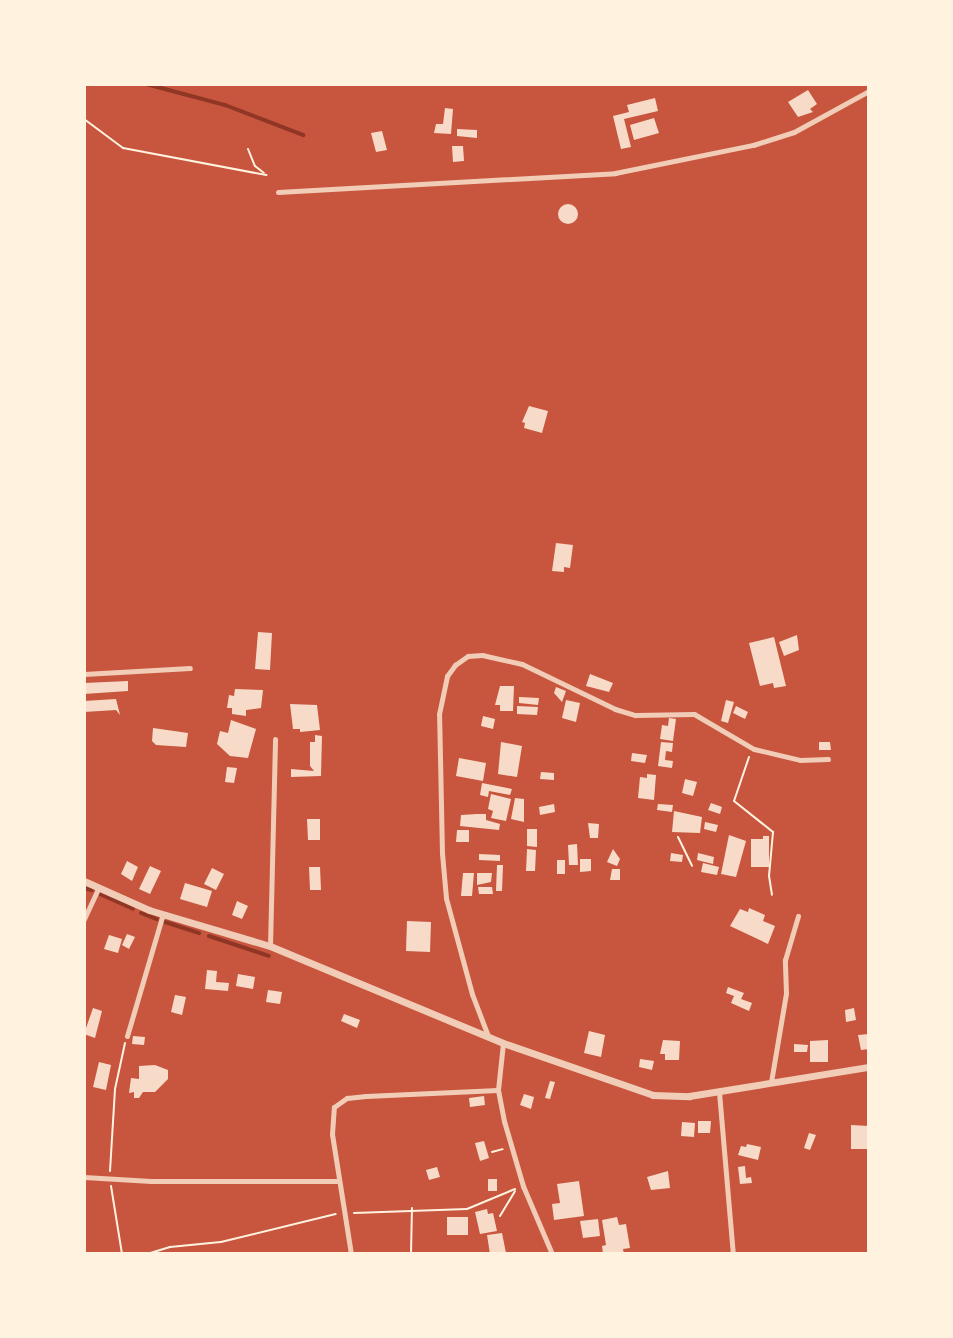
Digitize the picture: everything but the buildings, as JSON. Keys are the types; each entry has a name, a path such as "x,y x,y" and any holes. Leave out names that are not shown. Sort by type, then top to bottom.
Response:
{"street":[{"path":"278,192 615,173 753,145 794,132 869,91"},
{"path":"488,1036 472,994 447,898 442,853 439,714 447,676 456,665 468,656 482,655 522,664 615,709 635,715 694,714 707,719 754,750 801,760 828,759"},
{"path":"84,674 190,668"},
{"path":"270,946 275,739"},
{"path":"84,881 163,914 270,946 503,1043 653,1095 719,1092 869,1067"},
{"path":"84,919 99,887"},
{"path":"127,1036 163,914"},
{"path":"771,1082 786,993 785,960 798,916"},
{"path":"503,1043 498,1090 511,1148 552,1254"},
{"path":"351,1254 331,1113 340,1102 366,1096 498,1090"},
{"path":"719,1092 733,1254"},
{"path":"84,1176 110,1179 339,1181"}],"path":[{"path":"84,119 123,148 266,175 255,166 248,149"},
{"path":"754,750 734,801 773,832 769,876 772,895"},
{"path":"678,837 692,866"},
{"path":"122,1254 110,1179 115,1089 127,1036"},
{"path":"492,1152 511,1148"},
{"path":"500,1216 516,1189"},
{"path":"411,1254 412,1208"}],"waterway":[{"path":"146,84 225,105 303,135"},
{"path":"84,888 92,890"},
{"path":"100,894 133,909"},
{"path":"141,913 157,919"},
{"path":"165,922 199,933"},
{"path":"209,936 269,956"}]}
